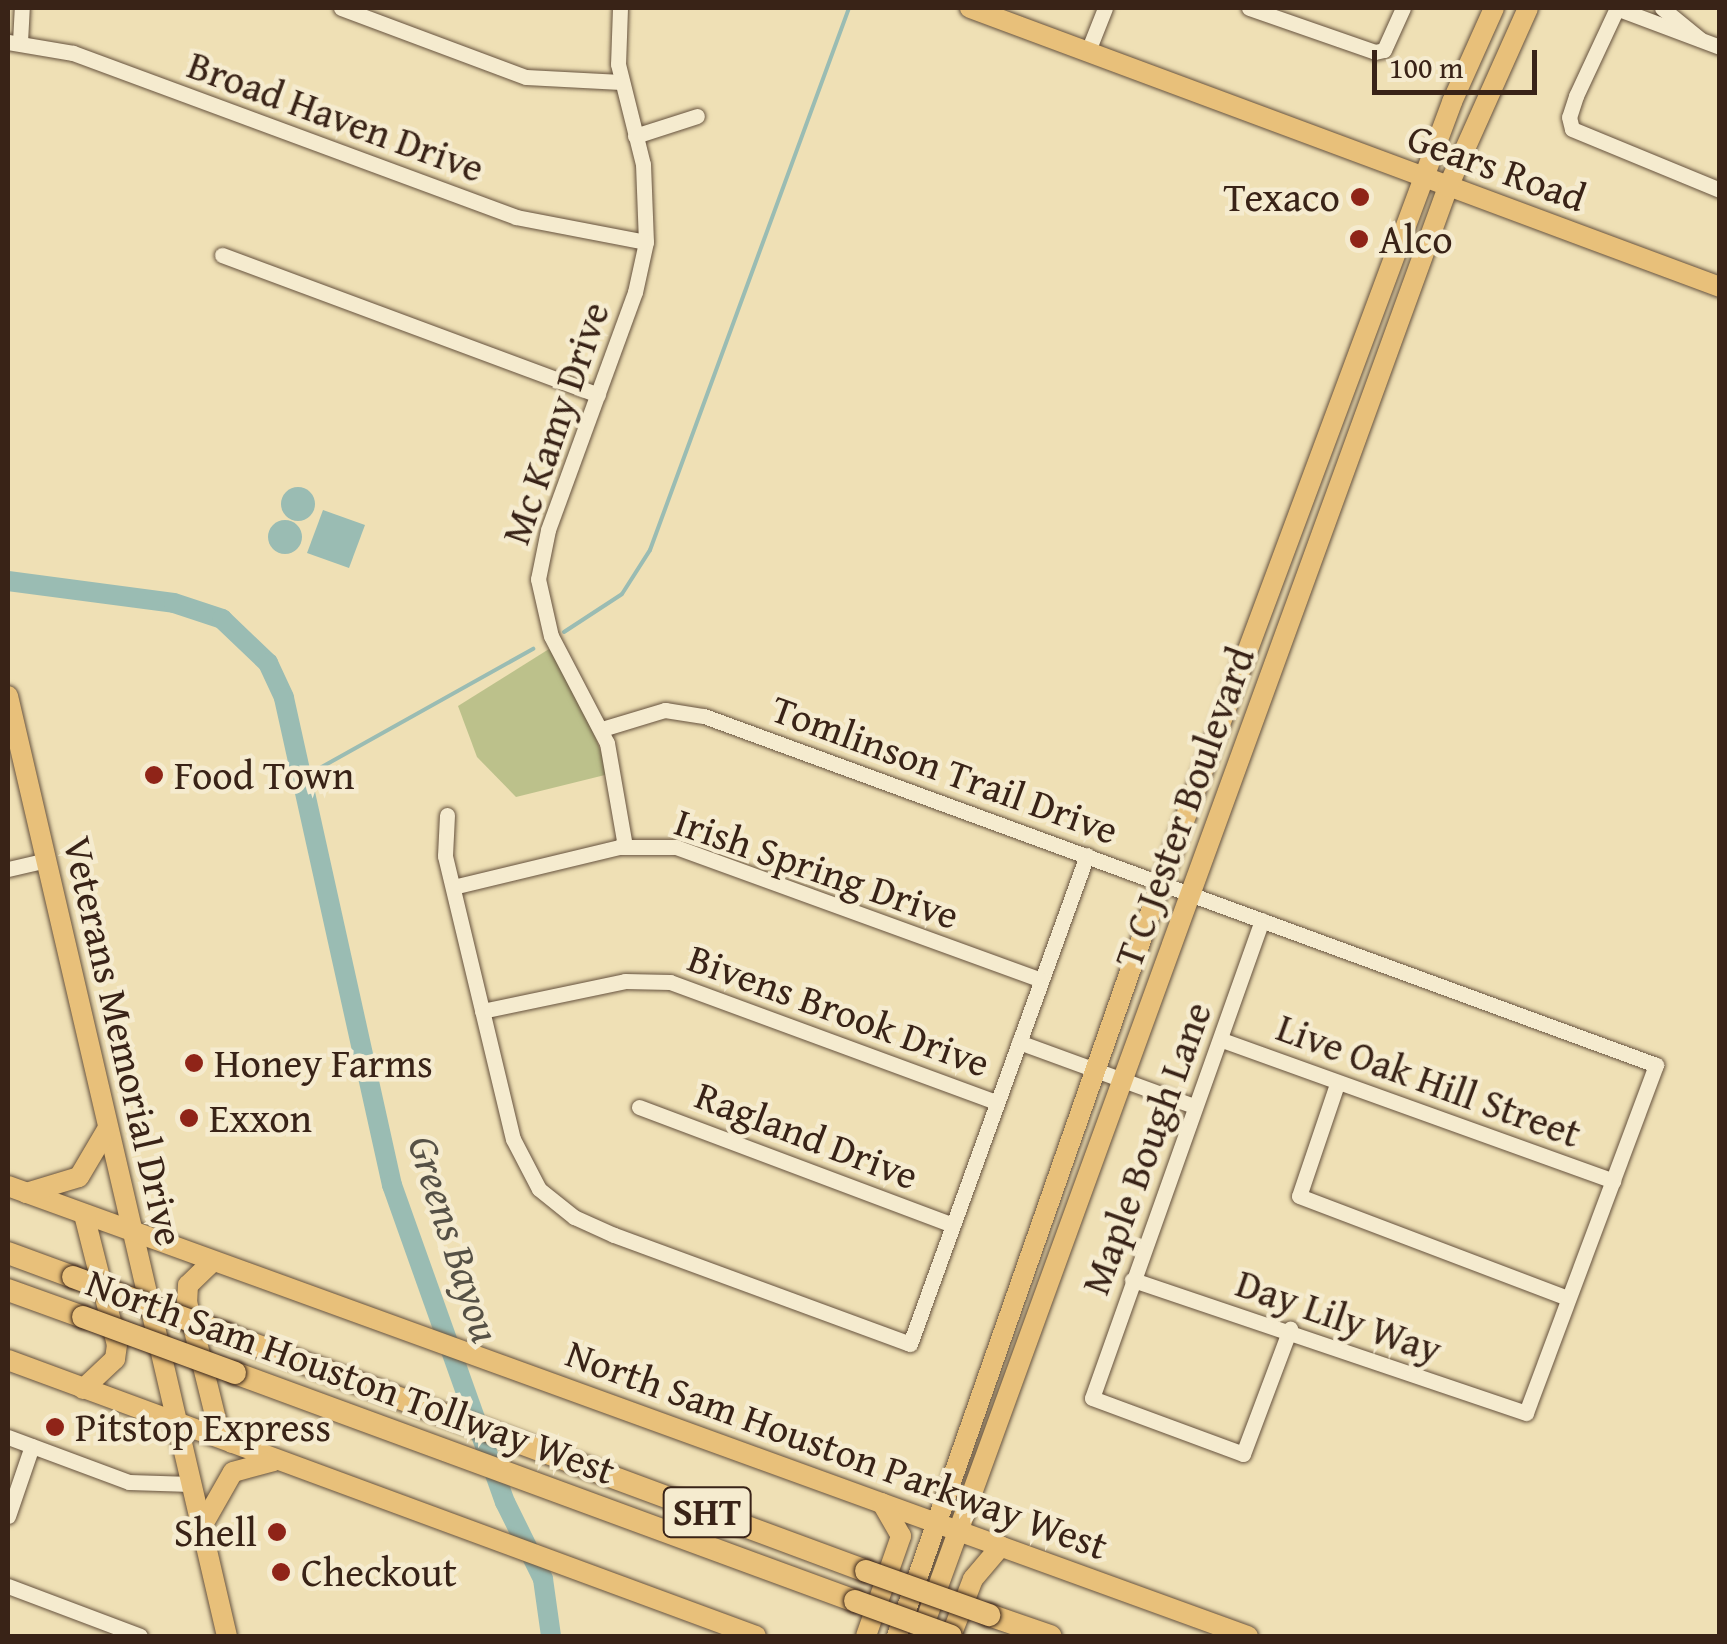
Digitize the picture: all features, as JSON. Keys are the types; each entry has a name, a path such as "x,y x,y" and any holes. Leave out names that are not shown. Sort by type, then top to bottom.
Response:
{"highway":[{"name":"North Sam Houston Tollway West","path":"8,1252 1050,1636"},
{"name":"North Sam Houston Tollway West","path":"8,1290 951,1636"}],"main road":[{"name":"Gears Road","path":"970,8 1720,286"},
{"name":"T C Jester Boulevard","path":"897,1636 1030,1247 1161,882 1423,178 1494,8"},
{"name":"T C Jester Boulevard","path":"920,1636 1448,187 1528,8"},
{"path":"1356,359 1382,368"},
{"path":"1268,592 1297,603"},
{"name":"Veterans Memorial Drive","path":"8,696 227,1636"},
{"path":"16,1190 79,1177 108,1128"},
{"name":"North Sam Houston Parkway West","path":"16,1190 1248,1636"},
{"path":"83,1389 115,1359 117,1345 84,1215"},
{"path":"1030,1247 1056,1257"},
{"path":"211,1263 188,1285 187,1302 217,1422 235,1445"},
{"path":"8,1360 756,1636"},
{"path":"201,1528 233,1472 277,1460"},
{"path":"866,1636 901,1536 882,1503"},
{"path":"951,1636 981,1563 1001,1546"}],"street":[{"path":"14,42 22,8"},
{"path":"341,8 526,76 621,82"},
{"name":"Mc Kamy Drive","path":"620,8 621,82 646,192 646,242 598,395 548,530 538,579 551,636 602,728 615,769 625,846"},
{"path":"1088,51 1105,8"},
{"path":"1250,8 1375,52 1384,50 1402,8"},
{"path":"1720,47 1680,37 1617,8 1568,117 1572,129 1720,190"},
{"path":"1662,8 1700,39"},
{"name":"Broad Haven Drive","path":"14,42 74,53 516,217 646,242"},
{"path":"635,136 696,116"},
{"path":"222,255 598,395"},
{"name":"Tomlinson Trail Drive","path":"602,728 665,710 704,716 1656,1065 1613,1181"},
{"path":"447,815 444,840 452,887 501,1087 527,1172 574,1216 910,1344 1086,855"},
{"name":"Irish Spring Drive","path":"452,887 625,846 693,851 1041,980"},
{"path":"8,868 46,860"},
{"name":"Maple Bough Lane","path":"1262,920 1092,1398 1243,1454 1290,1329"},
{"name":"Bivens Brook Drive","path":"482,1011 614,982 670,982 997,1102"},
{"name":"Live Oak Hill Street","path":"1222,1040 1613,1181"},
{"path":"1019,1042 1194,1106"},
{"path":"1337,1084 1299,1196 1568,1298 1613,1181"},
{"name":"Ragland Drive","path":"639,1106 953,1225"},
{"name":"Day Lily Way","path":"1132,1280 1290,1329 1526,1412 1568,1298"},
{"path":"8,1437 130,1482 191,1484"},
{"path":"8,1516 32,1446"},
{"path":"8,1586 140,1636"}],"green space":[{"path":"549,649 584,706 609,774 516,797 477,757 458,706"}],"water":[{"path":"298,487 310,492 315,504 310,516 298,521 286,516 281,504 286,492"},
{"path":"323,510 365,525 349,568 307,553"},
{"path":"285,520 297,525 302,537 297,549 285,554 273,549 268,537 273,525"}],"waterway":[{"path":"564,632 622,594 650,550 849,8"},
{"name":"Greens Bayou","path":"8,581 174,603 222,619 268,663 284,698 392,1185 505,1502 543,1579 551,1636"},
{"path":"302,778 533,649"}],"place":[{"name":"Texaco","path":"1360,197"},
{"name":"Alco","path":"1359,239"},
{"name":"Food Town","path":"154,775"},
{"name":"Honey Farms","path":"194,1063"},
{"name":"Exxon","path":"189,1118"},
{"name":"Pitstop Express","path":"55,1427"},
{"name":"Shell","path":"277,1532"},
{"name":"Checkout","path":"281,1572"}]}
